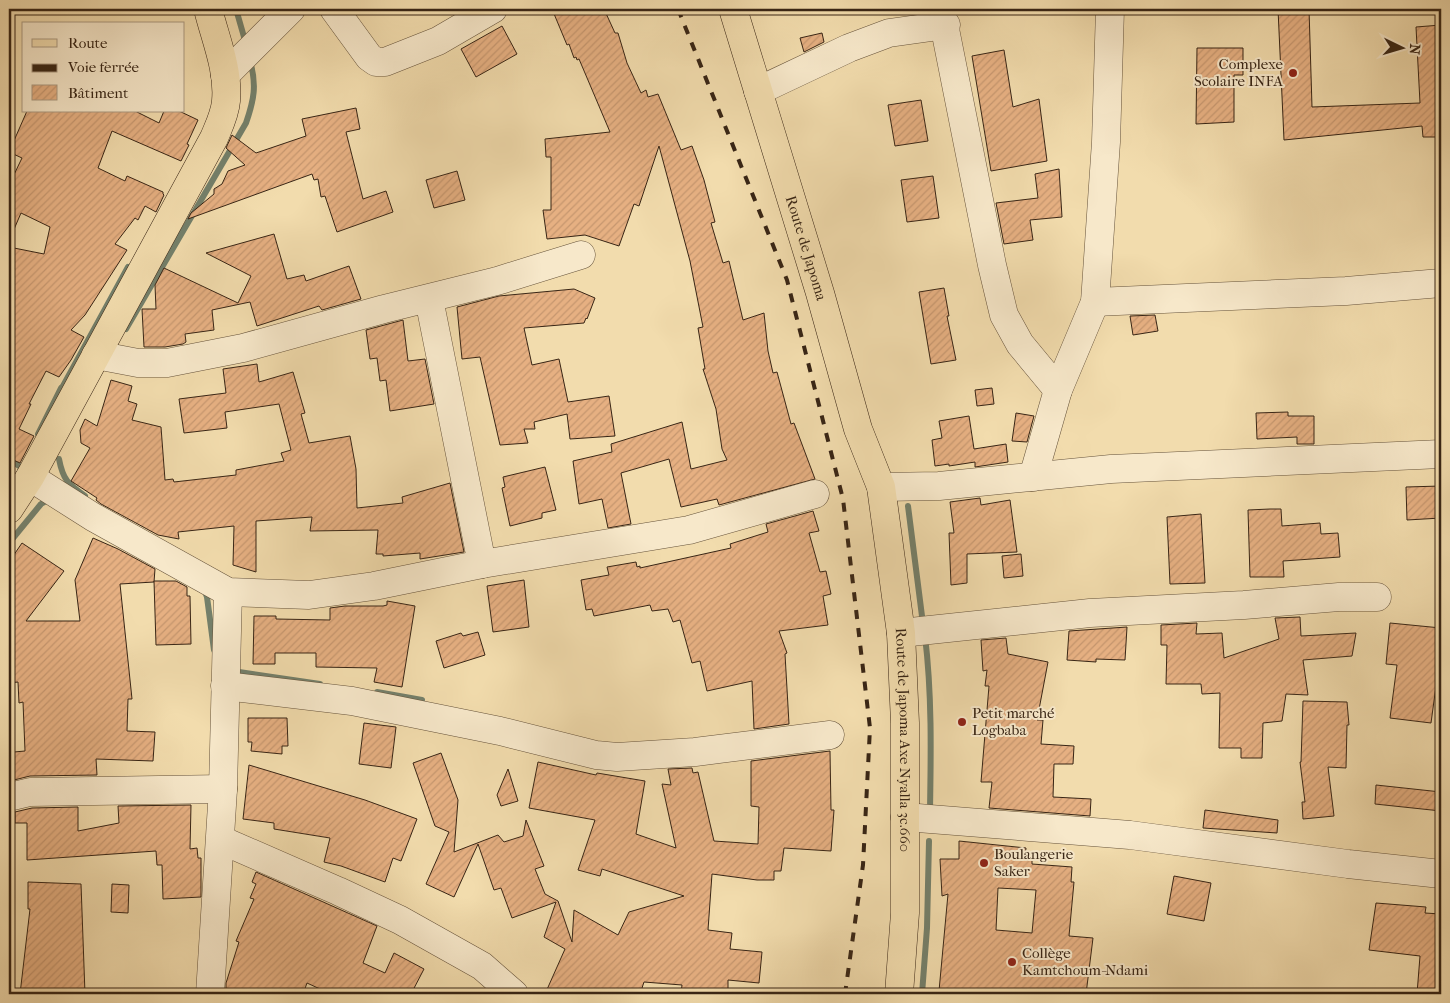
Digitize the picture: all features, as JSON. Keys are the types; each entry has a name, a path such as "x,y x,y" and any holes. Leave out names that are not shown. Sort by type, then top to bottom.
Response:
{"main road":[{"path":"9,509 30,477 214,138 223,117 226,100 225,75 208,9"},
{"name":"Route de Japoma","path":"733,9 817,284 858,429 881,487"},
{"name":"Route de Japoma Axe Nyalla 3c.660","path":"881,487 900,632 905,723 905,913 898,994"}],"street":[{"path":"225,75 291,9"},
{"path":"334,9 369,57 376,62 385,62 438,41 493,9"},
{"path":"1033,477 1058,390 1094,302 1106,142 1110,9"},
{"path":"758,91 849,48 889,33 943,17 990,256 1004,315 1020,344 1058,390"},
{"path":"96,355 138,363 167,364 243,348 497,281 582,254"},
{"path":"1094,302 1346,291 1441,283"},
{"path":"429,299 482,564"},
{"path":"881,487 939,486 1111,469 1441,454"},
{"path":"30,477 93,518 228,592 309,595 374,586 482,564 689,530 815,494"},
{"path":"210,994 221,840 228,592"},
{"path":"900,632 1090,613 1244,605 1339,597 1377,597"},
{"path":"225,686 352,701 500,731 596,755 617,758 695,752 830,735"},
{"path":"9,796 30,792 223,789"},
{"path":"905,817 1130,835 1348,864 1441,874"},
{"path":"221,840 400,920 482,966 514,994"}],"building":[{"path":"552,9 578,9 581,14 593,9 604,9 615,33 618,33 627,63 641,93 646,90 648,97 658,94 681,150 692,146 704,180 715,222 711,223 723,263 729,261 743,320 764,313 768,351 773,373 777,372 791,424 794,423 815,479 719,505 717,499 681,507 669,459 621,473 631,524 608,528 602,499 579,504 573,461 612,452 611,444 682,422 691,469 727,460 722,449 716,409 703,369 705,369 698,328 703,327 690,261 659,146 639,206 634,204 619,246 585,235 547,239 543,210 551,210 551,157 546,157 545,139 610,132 579,59 574,58"},
{"path":"1278,9 1309,9 1312,107 1420,103 1416,27 1441,25 1441,137 1423,137 1422,126 1284,140"},
{"path":"502,26 517,54 476,77 461,49"},
{"path":"822,33 824,42 804,52 800,38"},
{"path":"1197,48 1243,48 1243,75 1234,75 1234,122 1196,124"},
{"path":"1004,50 1013,107 1039,99 1047,161 991,171 972,56"},
{"path":"921,100 928,141 895,146 888,105"},
{"path":"356,108 360,129 346,132 363,199 386,191 393,212 337,232 325,196 321,197 318,179 314,180 312,174 188,219 191,213 214,194 214,189 222,184 228,171 245,165 226,148 232,135 256,153 306,136 302,119"},
{"path":"27,112 137,112 159,123 164,112 181,112 198,120 181,161 112,131 98,168 125,181 127,176 163,192 164,195 156,212 145,206 138,220 135,218 115,244 127,250 85,315 71,330 84,337 71,360 59,377 46,371 19,429 34,436 20,463 9,458 9,247 44,254 50,227 21,213 9,241 9,185 22,158 9,152"},
{"path":"1059,169 1062,217 1030,220 1033,240 1004,244 996,203 1038,198 1035,174"},
{"path":"457,171 465,200 434,208 426,180"},
{"path":"933,176 939,218 907,222 901,180"},
{"path":"274,234 287,279 304,275 306,281 349,266 361,299 322,310 319,306 257,326 250,302 212,310 214,330 185,334 186,342 183,344 165,347 144,347 142,309 156,309 155,285 164,268 238,303 251,276 206,253"},
{"path":"944,288 949,316 947,316 956,360 931,364 919,292"},
{"path":"574,289 595,298 587,319 584,323 524,328 532,365 559,359 568,402 609,396 615,436 570,439 567,414 534,422 535,429 524,429 528,443 500,445 480,357 462,359 457,307 499,296"},
{"path":"1155,315 1158,331 1133,335 1130,316"},
{"path":"403,320 408,361 425,359 434,404 390,411 386,380 380,381 377,358 370,359 366,330"},
{"path":"257,364 259,382 293,372 305,413 301,414 309,443 350,436 356,469 357,508 403,503 402,497 450,483 464,552 420,559 420,553 383,556 383,554 376,554 378,530 310,531 312,517 256,521 256,572 233,565 234,526 178,532 179,539 158,535 101,504 96,500 97,498 71,481 90,448 81,443 80,430 85,419 97,426 111,380 132,386 128,401 137,404 132,420 161,427 165,480 173,479 174,482 236,475 236,470 284,461 281,453 291,450 279,404 225,412 227,428 184,433 179,399 226,393 223,369"},
{"path":"992,388 994,404 977,406 975,390"},
{"path":"1288,412 1288,416 1314,416 1314,444 1297,444 1297,437 1257,439 1256,413"},
{"path":"1016,413 1034,416 1027,442 1012,441"},
{"path":"969,416 974,449 1006,444 1008,462 975,467 975,462 935,466 932,440 942,438 939,421"},
{"path":"545,467 556,510 542,513 542,518 510,526 502,488 505,487 503,477"},
{"path":"1441,486 1441,518 1407,520 1406,487"},
{"path":"980,498 981,505 1010,500 1017,552 967,554 967,583 951,585 949,533 954,533 950,502"},
{"path":"1281,509 1282,526 1320,523 1321,534 1338,533 1340,557 1283,561 1284,577 1250,577 1248,510"},
{"path":"813,511 819,531 809,533 820,572 826,571 831,594 823,596 828,625 779,631 787,653 785,654 789,724 754,729 752,681 707,691 700,661 692,663 680,620 673,622 668,609 652,611 650,605 594,616 592,609 586,610 581,580 609,575 607,567 636,562 637,567 640,566 640,568 731,548 730,544 768,532 766,524"},
{"path":"1201,514 1205,583 1170,584 1167,517"},
{"path":"93,538 155,569 154,582 120,584 132,699 128,699 127,731 155,732 153,761 96,759 97,775 30,776 14,780 14,752 25,751 23,702 19,703 18,682 9,683 9,562 22,543 64,571 26,621 80,621 75,580"},
{"path":"1021,554 1023,576 1004,578 1002,556"},
{"path":"524,580 529,627 493,632 487,586"},
{"path":"154,581 176,581 187,587 187,596 190,596 191,644 156,645"},
{"path":"387,601 415,606 402,687 374,682 377,668 316,667 316,653 275,653 275,664 253,664 254,616 276,616 276,619 330,620 330,608 383,606 387,605"},
{"path":"1300,617 1301,636 1356,633 1352,656 1303,660 1308,695 1286,694 1282,721 1263,723 1262,758 1241,758 1241,748 1219,748 1220,693 1202,694 1201,684 1166,684 1167,645 1161,645 1161,625 1197,623 1196,634 1222,633 1224,658 1279,639 1275,618"},
{"path":"1390,623 1441,628 1441,687 1436,686 1431,723 1390,718 1397,665 1386,664"},
{"path":"1127,627 1125,660 1096,659 1096,662 1067,660 1069,631"},
{"path":"478,632 485,655 444,668 436,641 461,633 463,636"},
{"path":"1006,638 1008,654 1048,662 1037,720 1043,720 1041,744 1074,746 1073,764 1054,764 1053,797 1091,799 1090,816 989,808 992,782 981,782 989,686 985,686 987,670 983,671 981,640"},
{"path":"1303,701 1347,702 1349,725 1347,725 1346,768 1328,767 1334,816 1303,819 1302,802 1305,802 1300,762"},
{"path":"248,718 287,718 288,746 282,746 282,754 251,751 252,742 248,742"},
{"path":"364,723 396,727 391,768 359,764"},
{"path":"830,751 831,810 834,810 831,851 784,848 781,871 774,871 774,880 757,880 712,874 708,930 732,933 730,949 762,952 759,983 728,980 728,994 681,994 682,985 644,982 640,994 545,994 565,949 544,937 556,902 512,918 501,888 494,890 478,844 454,897 426,884 449,832 435,826 413,763 441,753 458,800 454,852 498,835 504,842 523,836 526,820 544,866 535,869 545,894 558,901 572,942 574,910 618,935 629,912 684,896 602,869 600,876 578,870 595,820 529,808 538,762 596,775 597,773 645,781 636,834 676,848 662,784 671,785 668,769 692,768 693,773 698,772 714,841 758,844 759,807 751,806 751,761"},
{"path":"249,765 365,800 417,819 401,861 393,858 385,882 324,862 330,838 274,829 274,823 243,819"},
{"path":"508,769 518,801 501,806 497,795"},
{"path":"1376,785 1441,792 1441,811 1375,804"},
{"path":"191,805 190,849 197,848 198,858 201,858 201,897 163,899 162,865 157,865 156,851 27,860 27,823 15,823 15,812 32,808 78,807 78,831 119,823 118,806"},
{"path":"1205,810 1278,820 1277,833 1203,828"},
{"path":"959,841 1026,848 1025,858 1032,858 1032,864 1072,867 1071,882 1074,882 1069,936 1093,938 1086,994 944,994 944,991 939,991 948,894 942,896 940,859 959,859","holes":["998,888 1036,890 1032,933 996,930"]},
{"path":"256,872 377,926 363,963 385,973 394,953 424,969 411,994 331,994 307,983 303,994 226,994 226,983 239,942 236,941 254,899 250,898 256,884 252,882"},
{"path":"1174,876 1211,883 1204,921 1167,914"},
{"path":"28,882 81,884 85,994 20,994 30,909 28,909"},
{"path":"112,884 129,885 128,913 111,912"},
{"path":"1376,903 1426,907 1425,913 1441,914 1441,994 1417,994 1420,956 1369,950"}],"waterway":[{"path":"236,9 246,44"},
{"path":"126,329 246,123 254,92 250,61"},
{"path":"63,386 128,267"},
{"path":"38,434 61,388"},
{"path":"9,459 22,468"},
{"path":"59,459 62,472 67,481 85,496"},
{"path":"9,543 41,504 50,499"},
{"path":"908,506 923,624"},
{"path":"204,589 207,597 214,650"},
{"path":"925,636 930,701 930,810"},
{"path":"239,672 320,684"},
{"path":"377,692 422,700"},
{"path":"922,994 927,928 929,841"}],"railway":[{"path":"678,9 787,280 843,499 870,728 863,865 845,994"}],"place":[{"name":"Complexe Scolaire INFA","path":"1293,73"},
{"name":"Petit marché Logbaba","path":"962,722"},
{"name":"Boulangerie Saker","path":"984,863"},
{"name":"Collège Kamtchoum-Ndami","path":"1012,962"}]}
